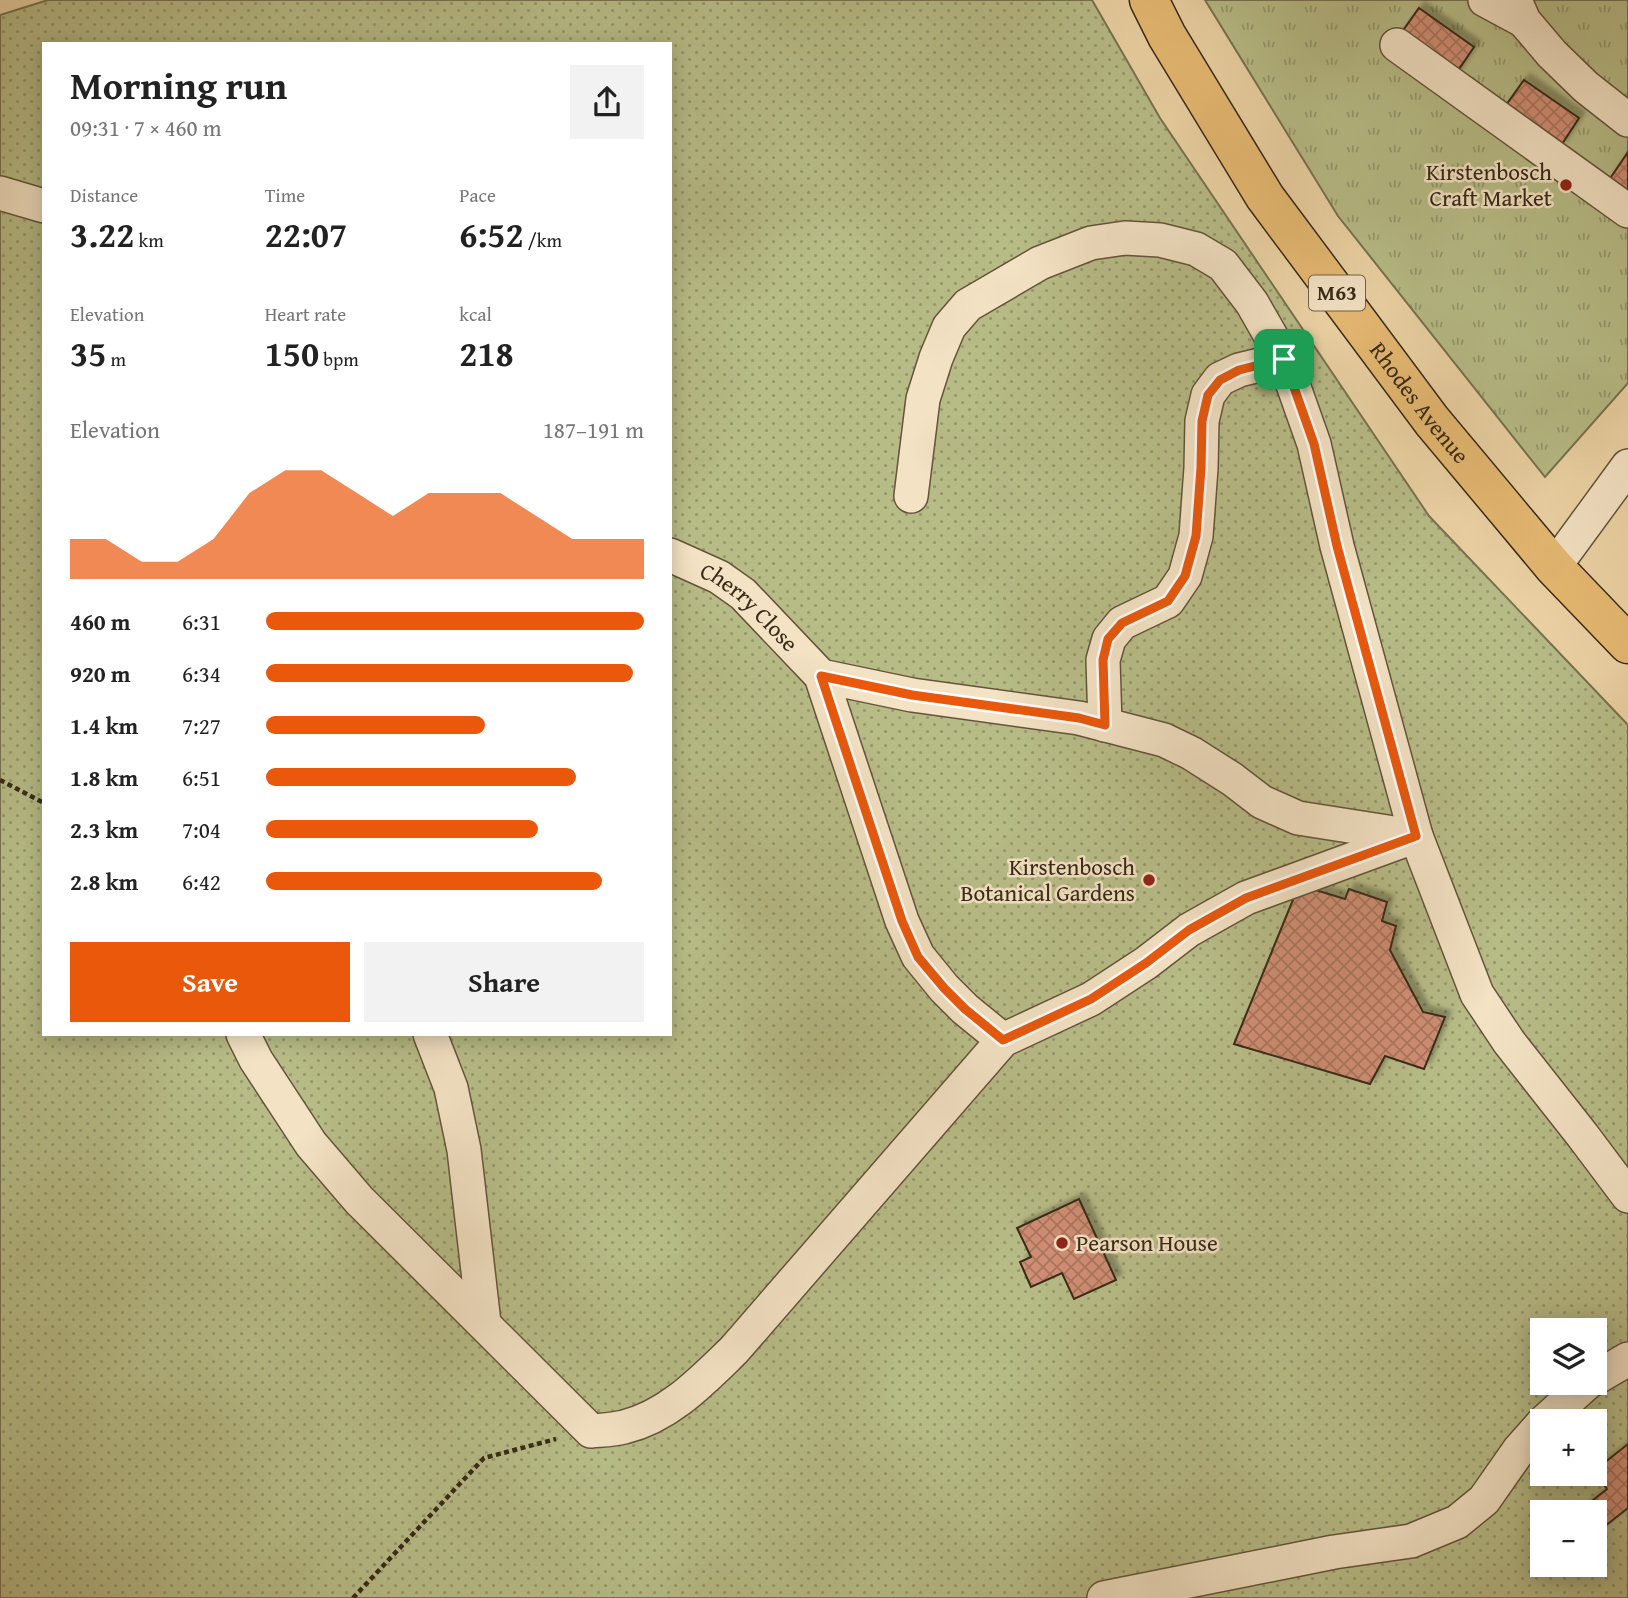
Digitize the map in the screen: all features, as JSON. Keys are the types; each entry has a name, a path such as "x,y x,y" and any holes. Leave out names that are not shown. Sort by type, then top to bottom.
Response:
{"main road":[{"name":"Rhodes Avenue","path":"1149,0 1167,36 1265,197 1432,421 1554,567 1628,644"}],"street":[{"path":"1485,0 1520,11 1552,54 1586,87 1628,120"},
{"path":"1397,45 1628,211"},
{"path":"0,193 42,205"},
{"path":"911,496 923,399 949,327 968,305 1040,263 1091,243 1125,238 1160,240 1196,249 1223,265 1252,303 1284,359 1314,444 1337,546 1416,836 1478,994 1508,1042 1628,1196"},
{"path":"1105,725 1103,660 1108,639 1122,623 1168,601 1185,576 1196,536 1202,421 1208,395 1220,380 1239,370 1284,359"},
{"path":"1554,567 1628,466"},
{"name":"Cherry Close","path":"672,556 719,577 743,594 821,676 902,921 918,957 965,1009 1003,1040"},
{"path":"821,676 912,695 1079,718 1164,740 1192,753 1262,802 1298,818 1416,836"},
{"path":"244,1036 256,1060 311,1144 408,1251 591,1431 622,1428 647,1420 674,1404 693,1390 734,1350 1003,1040 1091,999 1146,963 1189,930 1246,898 1416,836"},
{"path":"431,1036 451,1088 464,1150 484,1323"},
{"path":"1607,1371 1628,1359"},
{"path":"1558,1409 1573,1395"},
{"path":"1104,1598 1334,1552 1411,1541 1457,1522 1484,1500 1530,1437"}],"path":[{"path":"0,780 42,802"},
{"path":"354,1598 484,1458 591,1431"}],"green space":[{"name":"Kirstenbosch Botanical Gardens","path":"48,0 1092,0 1160,118 1429,516 1628,725 1628,1598 0,1598 0,15"},
{"path":"1205,0 1628,0 1628,383 1545,477 1338,216"}],"building":[{"path":"1419,8 1474,47 1455,75 1399,36"},
{"path":"1524,80 1579,118 1560,147 1504,108"},
{"path":"1628,152 1628,194 1609,180"},
{"path":"1299,885 1345,899 1349,889 1387,902 1382,921 1396,926 1390,950 1423,1012 1445,1017 1424,1069 1385,1056 1370,1084 1234,1044"},
{"name":"Pearson House","path":"1079,1199 1116,1280 1074,1299 1062,1273 1031,1287 1020,1262 1031,1257 1017,1228"},
{"path":"1628,1444 1628,1508 1607,1524 1607,1500 1593,1500 1607,1489 1605,1486 1607,1486 1607,1461"}],"place":[{"name":"Kirstenbosch Craft Market","path":"1566,185"},
{"name":"Kirstenbosch Botanical Gardens","path":"1149,880"},
{"name":"Pearson House","path":"1062,1243"}],"route":[{"path":"1284,359 1314,444 1337,546 1416,836 1246,898 1189,930 1146,963 1091,999 1003,1040 965,1009 918,957 902,921 821,676 912,695 1079,718 1105,725 1103,660 1108,639 1122,623 1168,601 1185,576 1196,536 1202,421 1208,395 1220,380 1239,370 1284,359"}]}
